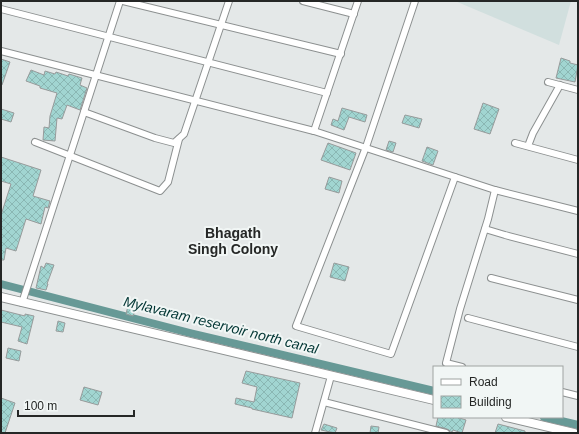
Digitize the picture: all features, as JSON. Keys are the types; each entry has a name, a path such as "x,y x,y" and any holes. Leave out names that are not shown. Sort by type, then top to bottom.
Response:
{"main road":[{"path":"1,297 433,400"},
{"path":"510,418 574,433"}],"street":[{"path":"22,302 120,1"},
{"path":"123,1 341,54"},
{"path":"84,112 155,138 174,143 184,134 229,1"},
{"path":"303,1 354,14"},
{"path":"314,131 358,1"},
{"path":"415,1 366,147 296,326 391,354 455,177"},
{"path":"1,9 328,93"},
{"path":"1,51 314,131 495,190 578,211"},
{"path":"548,82 578,90"},
{"path":"528,146 533,133 560,85"},
{"path":"35,142 160,191 168,182 179,139"},
{"path":"515,143 578,160"},
{"path":"458,366 446,363 460,309 485,229 495,190"},
{"path":"485,229 505,236 578,254"},
{"path":"491,278 578,300"},
{"path":"468,318 578,347"},
{"path":"315,433 331,376"},
{"path":"563,392 578,396"},
{"path":"324,402 446,433"}],"shaded area":[{"path":"455,1 571,1 559,45"}],"building":[{"path":"561,58 578,65 575,82 556,78"},
{"path":"1,59 10,62 2,85 1,85"},
{"path":"31,70 44,75 45,71 55,74 56,72 68,76 69,74 82,78 80,85 87,88 80,110 67,105 62,119 57,118 55,141 43,140 44,127 49,128 50,116 57,93 40,88 40,86 26,81"},
{"path":"483,103 499,109 490,134 474,129"},
{"path":"342,108 367,115 365,122 349,117 344,130 331,125 333,119 338,121"},
{"path":"1,109 14,113 11,122 1,119"},
{"path":"405,115 422,119 419,128 402,123"},
{"path":"389,141 396,143 393,152 386,150"},
{"path":"328,143 356,153 350,170 321,160"},
{"path":"427,147 438,151 433,165 422,161"},
{"path":"1,157 41,170 33,196 50,201 48,208 45,207 41,224 26,219 16,251 6,248 4,260 1,260 1,215 11,184 1,181"},
{"path":"329,177 342,181 339,193 325,189"},
{"path":"46,263 54,265 46,290 36,288 41,266 44,268"},
{"path":"334,263 349,267 345,281 330,277"},
{"path":"128,306 136,308 133,316 126,314"},
{"path":"1,310 25,316 25,314 34,316 27,344 18,341 22,327 1,322"},
{"path":"58,321 65,323 63,332 56,331"},
{"path":"8,348 21,351 19,361 6,358"},
{"path":"246,371 300,383 292,418 235,404 236,398 254,402 257,387 242,383"},
{"path":"84,387 102,392 98,405 80,400"},
{"path":"1,398 15,403 5,433 1,433"},
{"path":"438,418 459,418 466,420 462,433 453,430 452,432 436,426"},
{"path":"324,424 337,428 335,433 321,430"},
{"path":"498,424 525,431 525,433 495,433"},
{"path":"371,426 379,427 378,433 370,433"}],"waterway":[{"name":"Mylavaram reservoir north canal","path":"1,284 190,333 433,391"},
{"name":"Mylavaram reservoir north canal","path":"548,418 578,425"}],"district":[{"name":"Bhagath Singh Colony","path":"233,242"}]}
